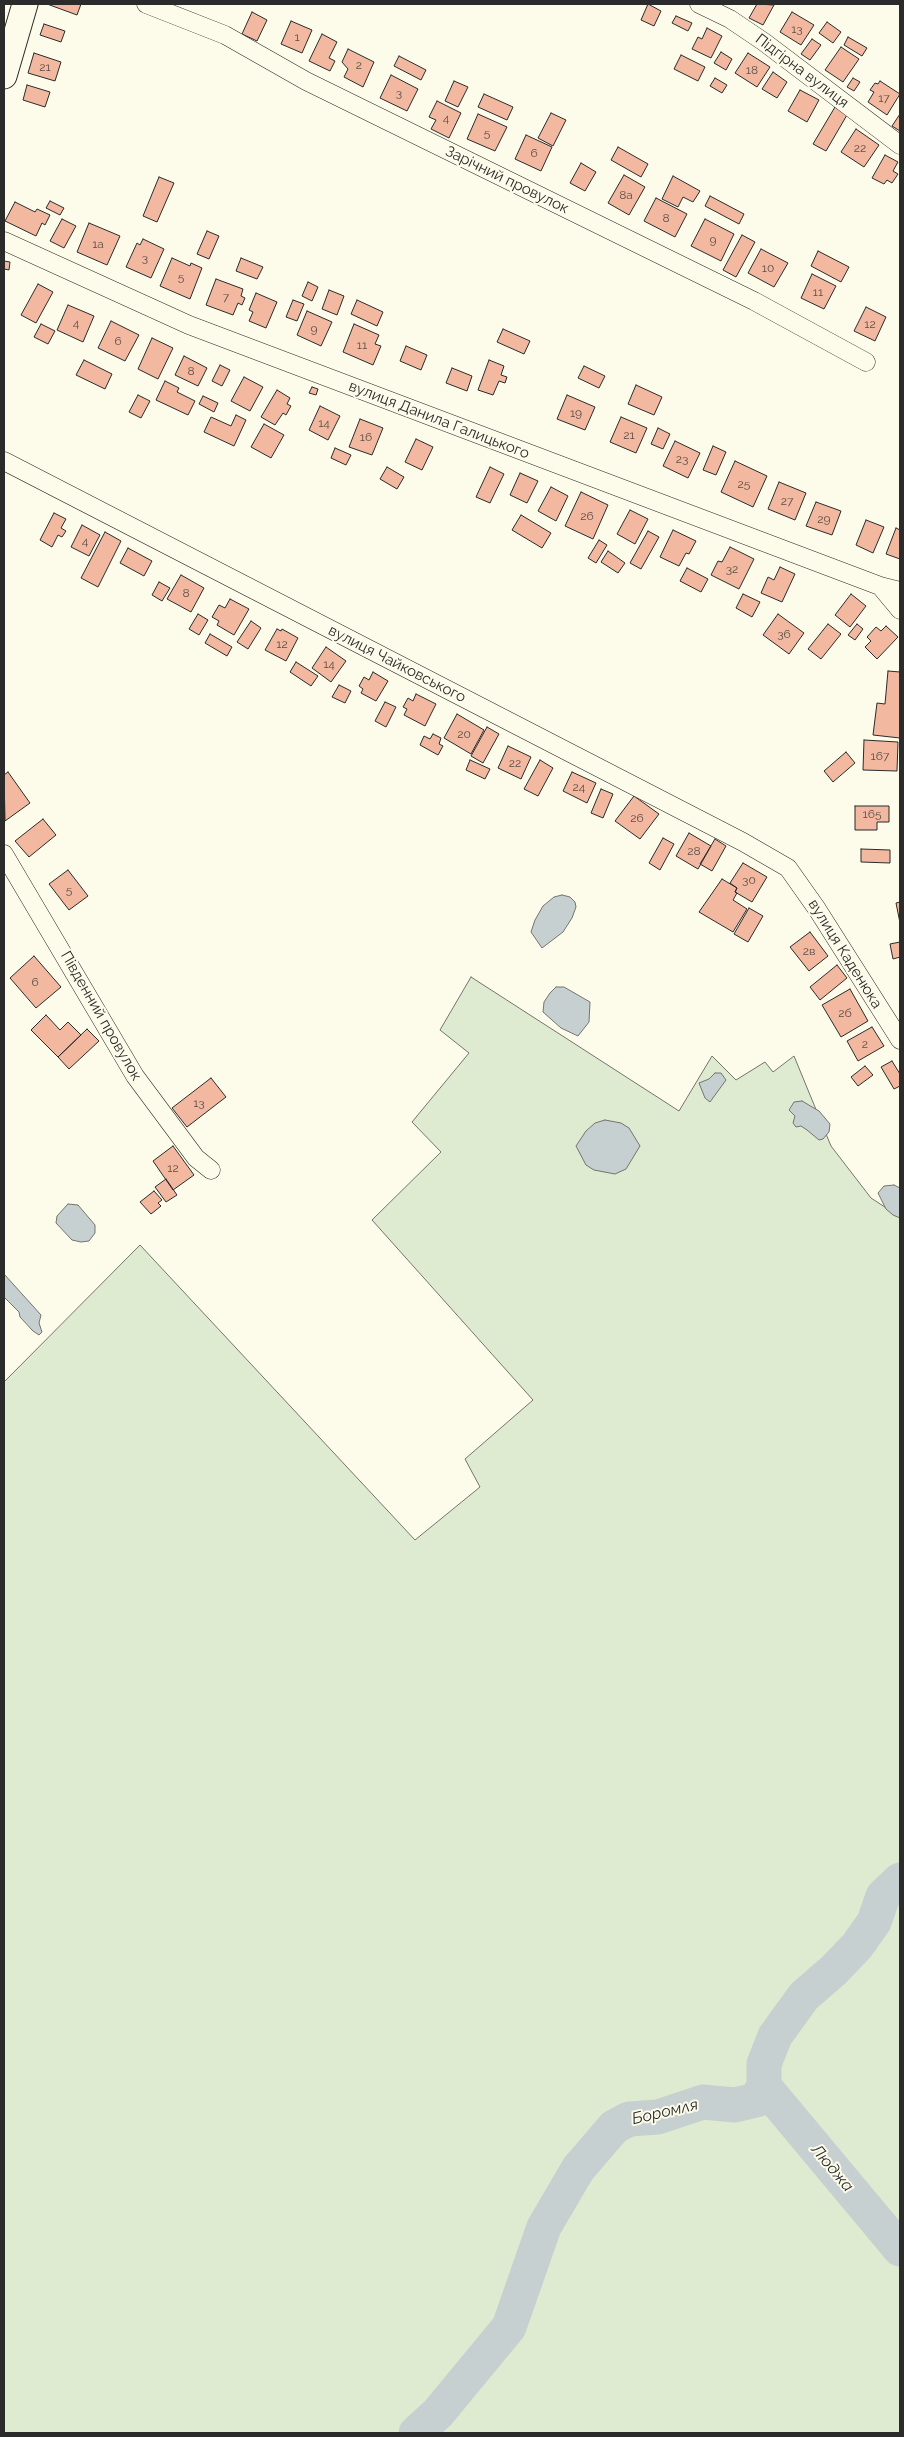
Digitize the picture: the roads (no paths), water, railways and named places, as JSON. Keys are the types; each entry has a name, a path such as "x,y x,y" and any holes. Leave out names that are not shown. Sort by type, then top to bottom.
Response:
{"street":[{"path":"4,76 26,4"},
{"name":"Зарічний провулок","path":"146,4 225,35 306,81 754,301 866,362"},
{"name":"Підгірна вулиця","path":"699,4 730,19 764,42 900,145"},
{"name":"вулиця Данила Галицького","path":"4,241 189,325 880,586 900,591"},
{"name":"вулиця Чайковського","path":"4,462 734,838 788,868"},
{"name":"вулиця Данила Галицького","path":"880,586 900,610"},
{"name":"Південний провулок","path":"4,854 134,1076 196,1158 211,1170"},
{"name":"вулиця Каденюка","path":"788,868 817,909 900,1040"}],"waterway":[{"name":"Боромля","path":"416,2433 438,2413 509,2327 544,2227 578,2169 614,2127 629,2119 658,2117 703,2102 735,2105 756,2100 764,2086 764,2064 775,2036 804,1996 834,1970 857,1946 874,1922 883,1896 900,1880"},
{"name":"Люджа","path":"764,2086 900,2249"}]}
